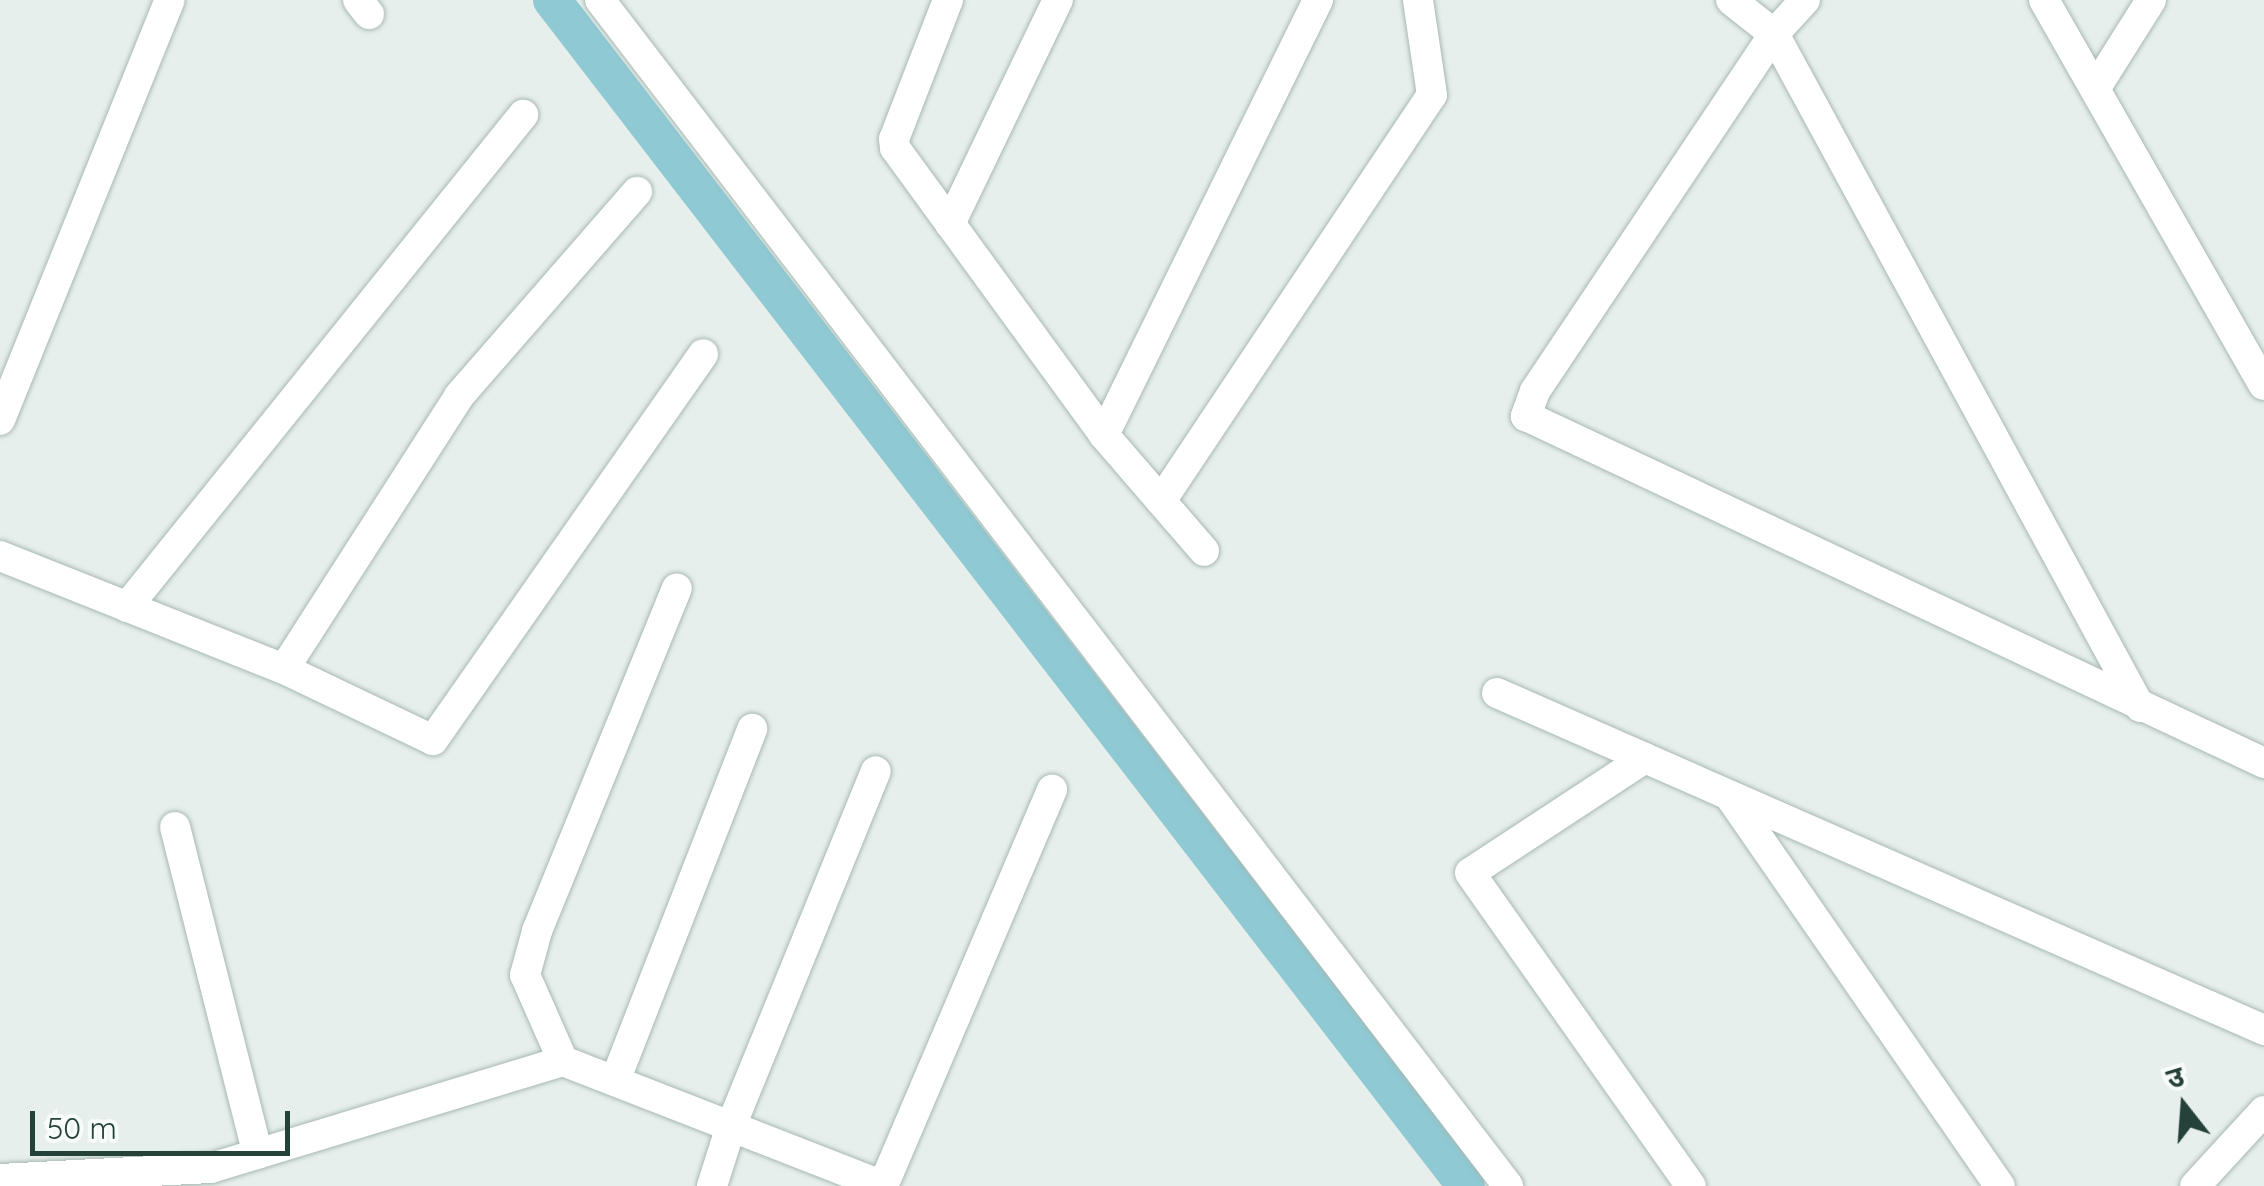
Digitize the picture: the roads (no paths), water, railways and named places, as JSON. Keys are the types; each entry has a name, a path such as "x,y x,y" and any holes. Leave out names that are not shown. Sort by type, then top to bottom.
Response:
{"street":[{"path":"0,420 170,0"},
{"path":"600,0 1508,1186"},
{"path":"948,0 894,143 1104,435 1204,551"},
{"path":"950,224 1058,0"},
{"path":"1104,435 1318,0"},
{"path":"1161,501 1432,95 1418,0"},
{"path":"1731,0 1774,34 2140,707"},
{"path":"1805,0 1774,34 1535,391 1526,416 2264,762"},
{"path":"2044,0 2264,385"},
{"path":"2095,89 2152,0"},
{"path":"128,606 523,115"},
{"path":"284,670 460,396 637,192"},
{"path":"0,556 284,670 433,740 703,354"},
{"path":"563,1060 525,975 538,931 678,588"},
{"path":"1498,693 2264,1030"},
{"path":"615,1081 752,730"},
{"path":"1645,758 1470,873 1691,1186"},
{"path":"712,1186 731,1126 876,771"},
{"path":"0,1179 211,1168 563,1060 883,1186 1052,789"},
{"path":"1730,795 2000,1186"},
{"path":"175,826 258,1154"},
{"path":"2195,1186 2264,1111"}],"waterway":[{"path":"552,0 1466,1186"}]}
